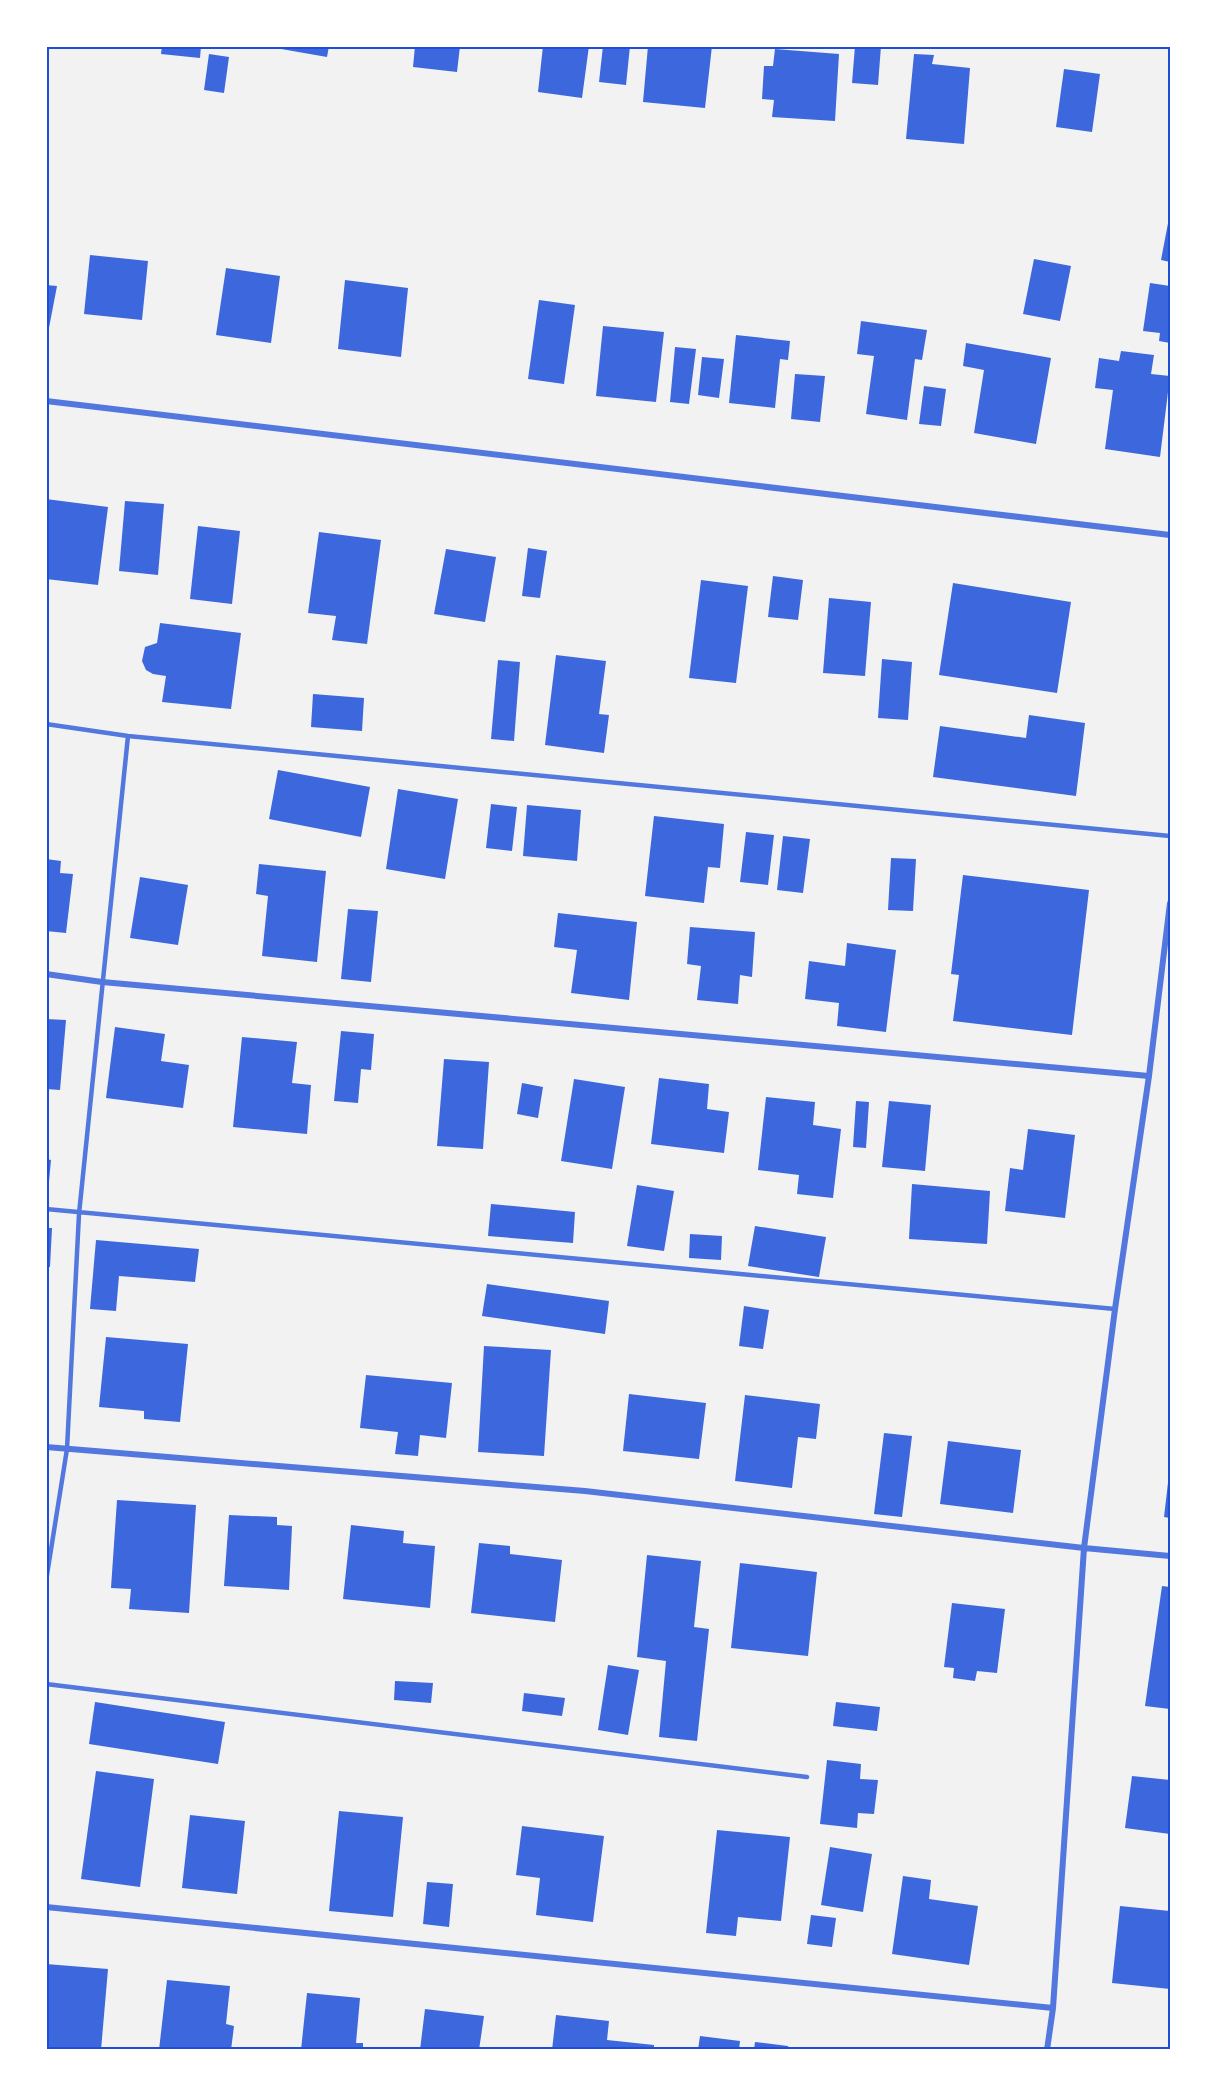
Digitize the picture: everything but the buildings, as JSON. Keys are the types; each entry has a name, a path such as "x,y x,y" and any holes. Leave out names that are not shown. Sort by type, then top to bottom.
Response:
{"street":[{"path":"46,401 1170,535"},
{"path":"1047,2049 1053,2008 1084,1548 1115,1309 1149,1076 1170,903"},
{"path":"46,974 102,982 1149,1076"},
{"path":"46,1447 585,1491 1170,1556"},
{"path":"46,1907 1053,2008"}],"lane":[{"path":"46,724 128,736 1170,836"},
{"path":"46,1581 67,1449 79,1214 128,736"},
{"path":"46,1209 79,1214 1115,1309"},
{"path":"46,1684 807,1777"}]}
